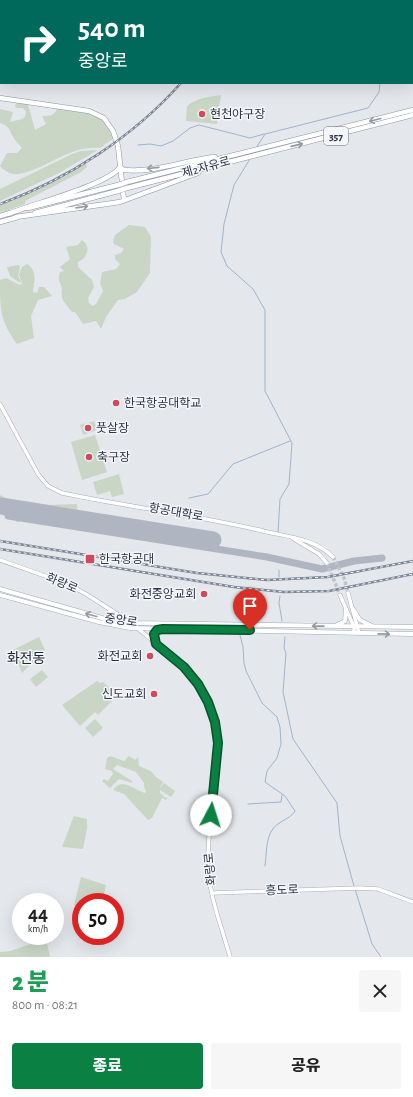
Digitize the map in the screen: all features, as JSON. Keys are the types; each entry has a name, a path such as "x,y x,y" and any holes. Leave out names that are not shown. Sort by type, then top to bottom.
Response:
{"highway":[{"path":"0,98 89,111 104,118 114,132 118,146 124,200"},
{"name":"제2자유로","path":"0,216 233,154 413,110"},
{"name":"제2자유로","path":"0,222 234,160 413,115"},
{"path":"120,167 129,170 155,168 233,154"},
{"path":"16,218 124,200 181,178 218,168 234,160"},
{"path":"8,214 88,185 117,172 120,167"}],"main road":[{"name":"중앙로","path":"0,590 106,619 131,623 413,627"},
{"name":"중앙로","path":"0,594 105,624 137,628 413,634"},
{"path":"353,609 360,620 376,627"},
{"path":"106,619 112,616 110,610"},
{"path":"334,626 345,620 346,610"},
{"path":"156,644 154,633 158,629 163,629"}],"street":[{"name":"항공대학로","path":"0,404 38,474 48,486 62,493 214,519 288,536"},
{"path":"288,536 314,543 333,557"},
{"path":"288,536 319,554 326,563"},
{"name":"화랑로","path":"0,560 65,583 131,623 184,667 198,684 208,702 215,722 218,743 208,846 208,870 212,893 230,957"},
{"path":"348,593 359,626 359,633"},
{"path":"340,595 354,627 354,633"},
{"name":"흥도로","path":"212,893 358,888 378,889 413,902"}],"green space":[{"name":"현천야구장","path":"221,95 217,124 186,121 187,106 191,103 203,98"},
{"path":"18,102 28,104 35,130 46,124 42,116 52,115 58,107 98,116 107,124 114,138 100,148 78,150 29,171 19,174 10,173 0,166 7,153 17,153 22,148 10,130 0,123 0,109 13,112 10,122 22,119 25,117 26,112 23,108 16,108 15,105"},
{"path":"98,150 59,173 0,201 0,189 72,154 81,151"},
{"path":"86,163 87,167 81,172 25,201 25,204 0,213 0,205 44,186"},
{"path":"129,225 145,227 151,237 150,273 137,292 125,299 118,300 106,317 101,329 96,321 83,324 75,312 72,312 65,304 62,298 62,288 59,278 60,272 64,271 60,267 70,259 66,247 78,245 82,240 87,246 88,249 86,255 78,262 78,267 92,280 94,287 88,298 89,303 93,306 96,304 103,291 100,283 102,272 116,269 120,264 115,259 115,255 121,253 124,249 114,244 113,241 115,235"},
{"path":"27,264 34,273 33,292 37,293 39,287 44,287 52,296 38,300 31,316 34,338 17,344 7,328 2,314 0,280 6,278 20,285 22,283 19,275 22,267"},
{"path":"19,265 18,276 21,281 20,283 10,276 7,267"},
{"name":"풋살장","path":"94,421 97,430 83,435 80,425"},
{"name":"축구장","path":"95,435 107,472 82,480 71,442"},
{"path":"119,474 124,494 112,497 110,491 97,495 93,482"},
{"path":"0,495 6,498 50,505 77,504 78,515 0,502"},
{"path":"39,637 45,650 22,673 13,650"},
{"path":"42,670 48,677 36,687 30,679"},
{"path":"97,681 100,683 103,682 113,691 114,699 98,715 95,712 80,726 62,705"},
{"path":"95,719 103,728 93,737 85,728"},
{"path":"110,756 124,761 129,756 135,760 138,757 139,766 151,771 163,782 159,789 164,783 175,791 171,797 160,790 160,793 166,798 168,797 166,800 162,798 152,818 148,820 124,794 113,790 117,786 124,784 145,793 144,783 136,772 117,765 113,769 132,781 132,783 119,779 110,788 102,781 104,779 108,781 113,774 112,771 105,769 107,758"},
{"path":"74,816 87,819 83,849 62,847"},
{"path":"81,877 106,885 104,893 77,893"},
{"path":"28,945 47,945 50,957 0,957 0,952 10,951"}],"waterway":[{"path":"256,148 265,134 368,108 379,92 380,84"},
{"path":"138,145 150,144 161,146 173,141 190,128 199,125 250,138 264,134"},
{"path":"250,159 234,185 224,224 221,252 227,266 253,289 265,310 265,391 292,443 289,484 280,499 278,533"},
{"path":"189,498 208,494 233,464 290,441"},
{"path":"279,570 279,577"},
{"path":"280,596 279,603 282,621"},
{"path":"240,635 246,671 262,703 277,717 280,727 281,744 277,758 267,771 265,782 285,796 295,811 290,817 278,824 271,832 267,843 265,866"},
{"path":"285,637 284,648 286,653 283,692 293,739 337,803 340,836 354,886"},
{"path":"248,804 281,802 282,795"},
{"path":"355,889 372,944 381,957"}],"taxiway":[{"path":"12,508 18,518"},
{"path":"8,516 267,557 322,569 354,561 382,558"}],"runway":[{"path":"0,506 213,540"}],"tunnel":[{"path":"333,557 344,578 348,593"},
{"path":"327,563 340,595"}],"railway":[{"path":"0,204 50,182 98,154 142,121 180,84"},
{"path":"0,541 197,573 267,580 328,577 413,561"},
{"path":"0,549 234,587 284,592 329,591 413,574"}],"place":[{"name":"현천야구장","path":"202,114"},
{"name":"한국항공대학교","path":"116,403"},
{"name":"풋살장","path":"88,428"},
{"name":"축구장","path":"89,457"},
{"name":"한국항공대","path":"90,559"},
{"name":"화전중앙교회","path":"204,594"},
{"name":"화전교회","path":"150,656"},
{"name":"신도교회","path":"154,694"}],"district":[{"name":"화전동","path":"26,659"}],"route":[{"path":"211,815 218,743 215,722 208,702 198,684 184,667 156,644 154,633 158,629 221,631 250,630"}]}
